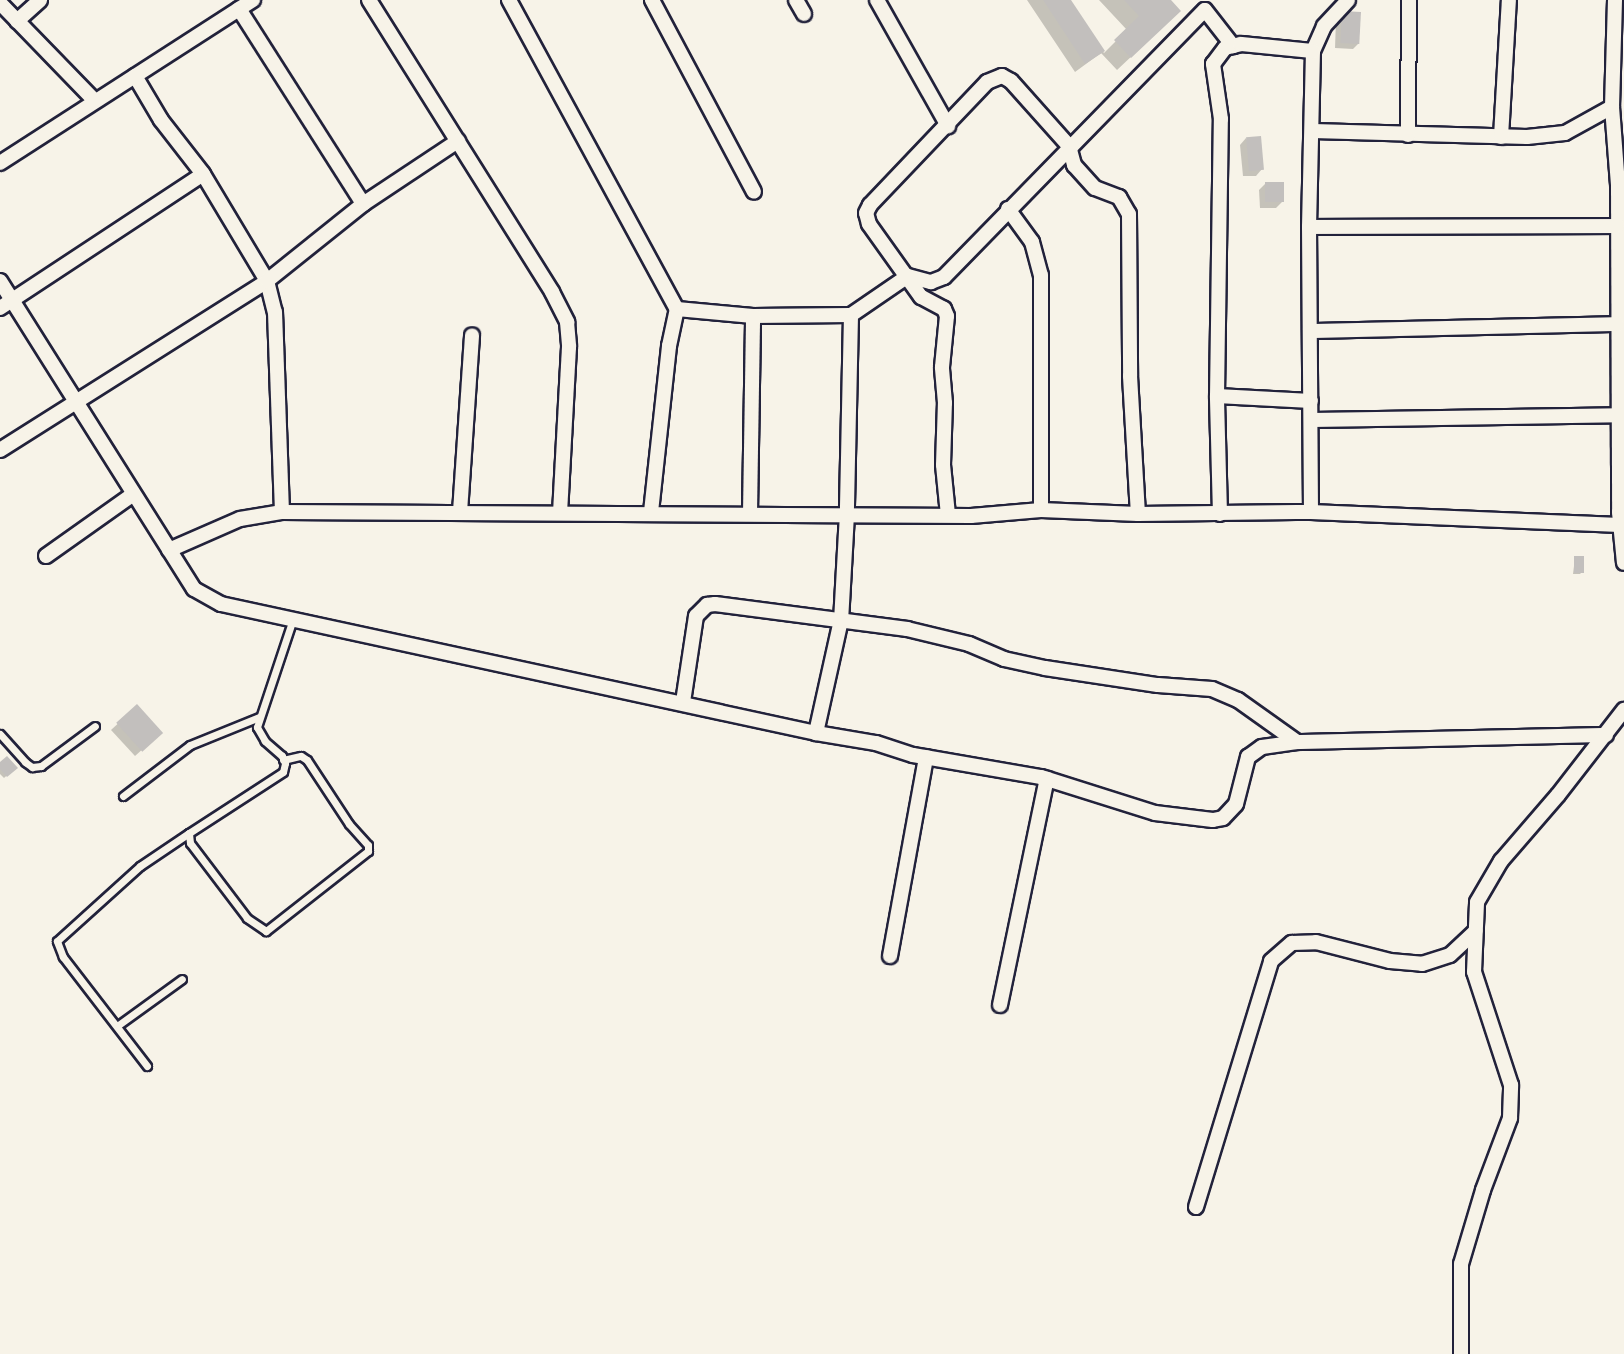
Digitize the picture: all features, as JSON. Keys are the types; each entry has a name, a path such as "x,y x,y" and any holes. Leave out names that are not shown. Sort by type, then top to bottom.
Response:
{"street":[{"path":"17,21 40,0"},
{"path":"0,163 253,0"},
{"path":"369,0 567,321 569,347 560,512"},
{"path":"509,0 677,309 669,346 651,512"},
{"path":"652,0 754,192"},
{"path":"796,0 804,14"},
{"path":"877,0 948,126"},
{"path":"1408,135 1409,0"},
{"path":"1501,137 1509,0"},
{"path":"1615,0 1612,107 1619,129 1621,186 1617,226 1617,324 1624,563"},
{"path":"1311,512 1309,227 1313,51 1324,26 1343,2"},
{"path":"0,4 95,101"},
{"path":"239,9 363,204"},
{"path":"677,309 753,316 851,316 908,276 932,282 944,277 1007,209 1205,10 1233,46"},
{"path":"1220,514 1217,396 1221,118 1213,64 1225,48 1241,44 1313,51"},
{"path":"135,76 162,120 203,174 267,281 275,312 282,512"},
{"path":"948,515 943,465 945,403 942,368 947,316 944,309 921,297 869,224 866,213 870,205 987,82 1002,76 1011,81 1069,146 1074,165 1095,188 1119,197 1129,214 1130,376 1138,514"},
{"path":"1313,131 1501,137 1565,133 1612,107"},
{"path":"0,450 267,281 363,204 458,142"},
{"path":"6,304 203,174"},
{"path":"1007,209 1032,242 1041,275 1041,510"},
{"path":"1309,227 1617,226"},
{"path":"0,281 6,304 75,403 194,589 208,599 816,733 894,747 926,757 1048,779 1155,813 1213,820 1223,818 1236,804 1248,757 1262,747 1297,742 1606,735"},
{"path":"750,513 753,316"},
{"path":"816,733 841,620 847,514 851,316"},
{"path":"1310,331 1617,324"},
{"path":"460,512 472,335"},
{"path":"1217,396 1311,401"},
{"path":"1312,420 1619,415"},
{"path":"46,556 132,495"},
{"path":"169,550 240,519 282,512 948,515 1041,510 1138,514 1311,512 1621,515"},
{"path":"682,702 696,616 707,605 919,632 969,644 1004,659 1045,668 1158,685 1212,689 1238,700 1297,742"},
{"path":"1461,1354 1461,1264 1483,1190 1510,1118 1511,1085 1474,972 1477,902 1501,861 1624,710"},
{"path":"890,956 926,757"},
{"path":"1000,1005 1048,779"},
{"path":"1196,1207 1271,961 1292,943 1316,942 1390,961 1422,964 1450,955 1476,931"}],"lane":[{"path":"147,1066 62,957 57,941 69,927 140,866 283,772 283,760 260,734 259,717 293,618"},
{"path":"123,796 190,746 259,717"},
{"path":"0,734 32,767 41,766 95,726"},
{"path":"189,832 190,843 247,918 266,931 368,851 368,845 349,824 307,760 301,756 283,760"},
{"path":"117,1026 182,979"}],"building":[{"path":"1043,0 1071,0 1105,51 1085,64"},
{"path":"1124,0 1171,0 1181,11 1131,58 1114,40 1139,16"},
{"path":"1342,11 1361,12 1359,44 1340,43"},
{"path":"1261,136 1264,170 1249,171 1246,137"},
{"path":"1265,182 1284,182 1284,202 1265,202"},
{"path":"1574,556 1584,556 1584,573 1574,573"},
{"path":"137,704 163,733 142,752 116,723"},
{"path":"7,756 18,768 7,777 0,769 0,762"}]}
